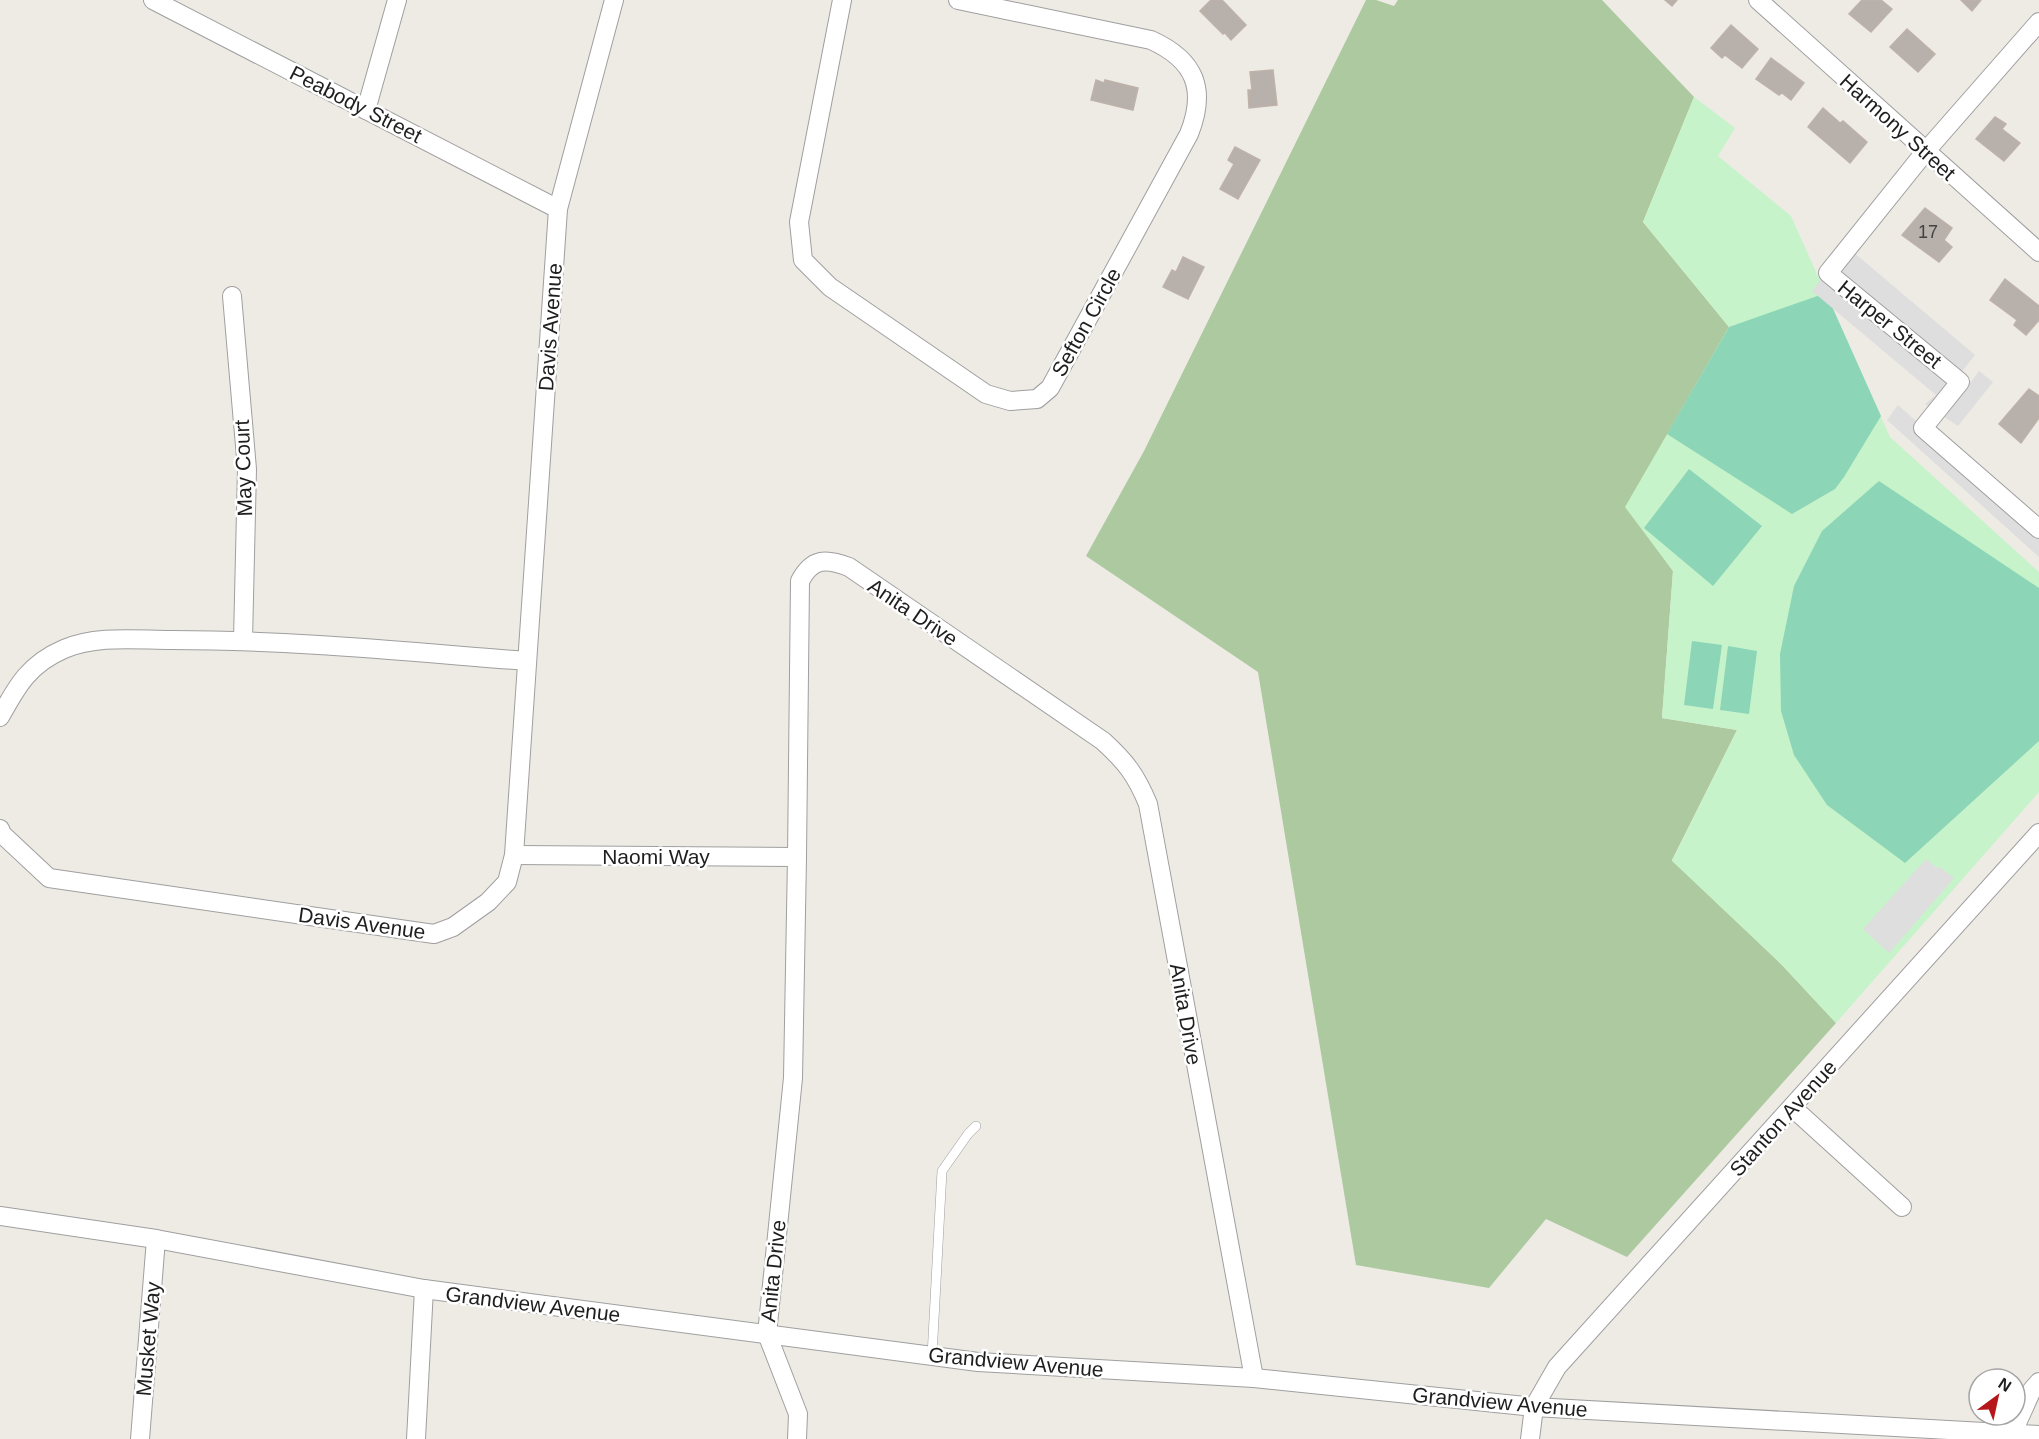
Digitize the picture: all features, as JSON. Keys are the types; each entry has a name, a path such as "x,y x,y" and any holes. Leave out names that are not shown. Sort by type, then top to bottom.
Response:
{"street":[{"name":"Peabody Street","path":"153,0 184,7 366,110 558,209"},
{"path":"366,110 397,0"},
{"name":"Davis Avenue","path":"0,829 2,834 49,878 434,934 453,927 488,902 507,882 514,855 558,209 614,0"},
{"name":"Sefton Circle","path":"842,0 799,222 803,260 830,287 986,394 1010,401 1037,399 1050,388 1189,134 1195,120 1197,102 1195,80 1184,63 1170,49 1151,40 958,0"},
{"name":"Harmony Street","path":"1758,0 2039,252"},
{"name":"Harper Street","path":"2037,524 1923,428 1960,382 1828,273 1925,152 2039,22"},
{"name":"May Court","path":"232,296 247,469 243,640"},
{"name":"Anita Drive","path":"767,1334 793,1077 800,581 806,569 819,562 832,561 849,567 1103,741 1124,760 1140,783 1148,804 1254,1378"},
{"path":"0,717 17,685 36,665 63,649 94,640 243,640 527,661"},
{"name":"Stanton Avenue","path":"1533,1407 1557,1367 2039,833"},
{"name":"Naomi Way","path":"514,855 797,857"},
{"path":"1793,1107 1902,1207"},
{"name":"Grandview Avenue","path":"0,1216 156,1239 424,1289 978,1362 1254,1378 1533,1407 2013,1436 2039,1435"},
{"name":"Musket Way","path":"140,1439 156,1239"},
{"path":"416,1439 424,1289"},
{"path":"767,1334 798,1414 797,1439"},
{"path":"2013,1436 2032,1390 2039,1382"},
{"path":"1530,1439 1533,1407"}],"lane":[{"path":"932,1356 942,1171 976,1126"}],"green space":[{"path":"1366,0 1376,0 1394,6 1398,0 1602,0 1694,97 1643,222 1729,327 1626,507 1673,571 1662,718 1737,730 1672,860 1781,964 1836,1023 1627,1257 1546,1219 1489,1288 1356,1265 1258,672 1086,556 1144,451"},
{"path":"1694,97 1735,128 1718,156 1791,216 1890,437 2039,572 2039,792 1836,1023 1781,964 1672,861 1737,730 1662,718 1673,571 1625,507 1729,327 1643,222"},
{"path":"1826,293 1881,416 1835,489 1792,514 1667,434 1729,327"},
{"path":"1689,469 1762,526 1713,586 1644,528"},
{"path":"1879,481 2039,588 2039,741 1905,863 1827,805 1794,755 1781,711 1780,654 1794,586 1822,531"},
{"path":"1692,641 1722,645 1713,709 1684,705"},
{"path":"1728,646 1757,651 1749,714 1720,710"}],"shaded area":[{"path":"1846,246 1975,355 1960,374 1971,382 1979,371 1993,382 1958,426 1925,404 1936,395 1812,291"},
{"path":"1898,405 2039,530 2039,557 1887,420"},
{"path":"1926,859 1954,878 1889,953 1863,929"}],"building":[{"path":"1211,0 1222,0 1246,25 1231,40 1200,11"},
{"path":"1665,0 1677,0 1672,6"},
{"path":"1862,0 1881,0 1892,9 1871,32 1849,14"},
{"path":"1961,0 1981,0 1972,11"},
{"path":"1731,25 1758,49 1742,68 1725,55 1722,58 1711,48"},
{"path":"1907,29 1935,54 1918,72 1890,47"},
{"path":"1771,58 1804,83 1791,100 1782,93 1779,95 1756,79"},
{"path":"1273,70 1277,105 1249,108 1248,90 1252,90 1250,72"},
{"path":"1096,80 1138,88 1133,110 1091,100"},
{"path":"1823,108 1840,123 1843,121 1867,142 1850,163 1808,127"},
{"path":"1995,117 2006,124 2002,129 2020,143 2004,161 1976,139"},
{"path":"1235,147 1260,160 1238,199 1220,189 1234,164 1228,160"},
{"path":"1925,208 1952,228 1944,240 1952,247 1939,262 1902,235"},
{"path":"1183,257 1204,267 1188,299 1163,287 1172,270 1176,272"},
{"path":"2005,279 2039,306 2039,320 2026,335 2014,325 2017,320 1990,300"},
{"path":"2029,389 2039,396 2039,418 2021,443 1999,424"}]}
